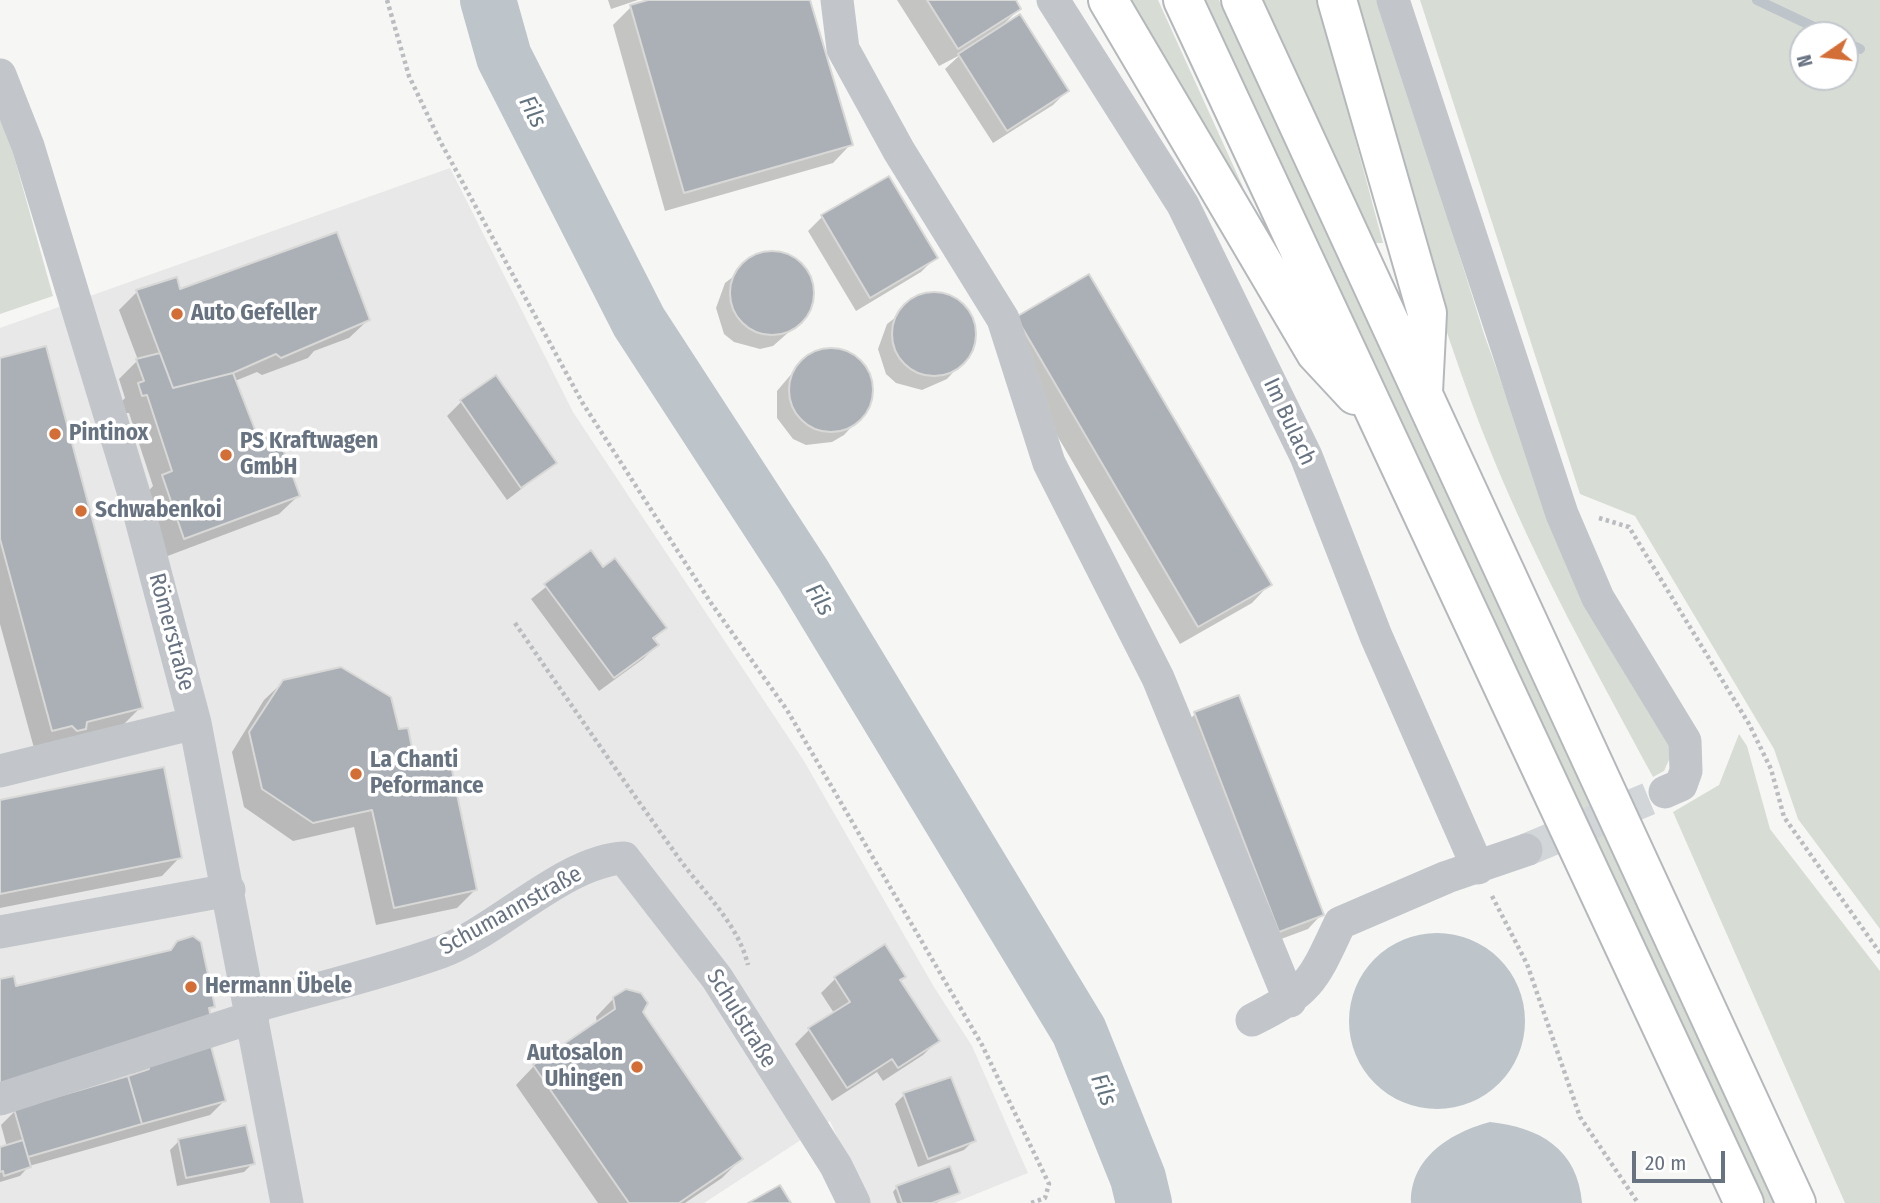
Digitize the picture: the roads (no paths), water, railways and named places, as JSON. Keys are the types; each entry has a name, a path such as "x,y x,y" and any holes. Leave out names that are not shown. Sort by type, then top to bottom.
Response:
{"highway":[{"path":"1108,0 1316,353 1379,421"},
{"path":"1183,0 1744,1203"},
{"path":"1241,0 1423,398 1612,798 1796,1203"},
{"path":"1336,0 1427,313 1423,398"}],"street":[{"path":"837,0 843,49 899,151 1003,319 1049,463 1158,678 1290,1001"},
{"name":"Im Bulach","path":"1053,0 1183,205 1307,456 1376,636 1478,868"},
{"path":"1393,0 1562,514 1598,598 1685,741 1686,771 1681,785 1665,792"},
{"name":"Römerstraße","path":"0,75 28,146 137,504 195,723 253,1012 287,1203"},
{"path":"0,771 195,723"},
{"path":"1252,1020 1290,1001 1316,975 1339,923 1447,877 1526,850"},
{"name":"Schulstraße","path":"608,859 624,858 718,978 836,1166 854,1203"},
{"name":"Schumannstraße","path":"0,1099 253,1012 443,951 580,871 608,859"},
{"path":"0,932 229,890"}],"waterway":[{"name":"Fils","path":"488,0 504,57 639,322 804,576 1079,1031 1138,1178 1144,1203"},
{"path":"1757,0 1801,21"}],"tunnel":[{"path":"1526,850 1665,792"}],"place":[{"name":"Auto Gefeller","path":"177,314"},
{"name":"Pintinox","path":"55,434"},
{"name":"PS Kraftwagen GmbH","path":"226,455"},
{"name":"Schwabenkoi","path":"81,511"},
{"name":"La Chanti Peformance","path":"356,774"},
{"name":"Hermann Übele","path":"191,987"},
{"name":"Autosalon Uhingen","path":"637,1067"}]}
